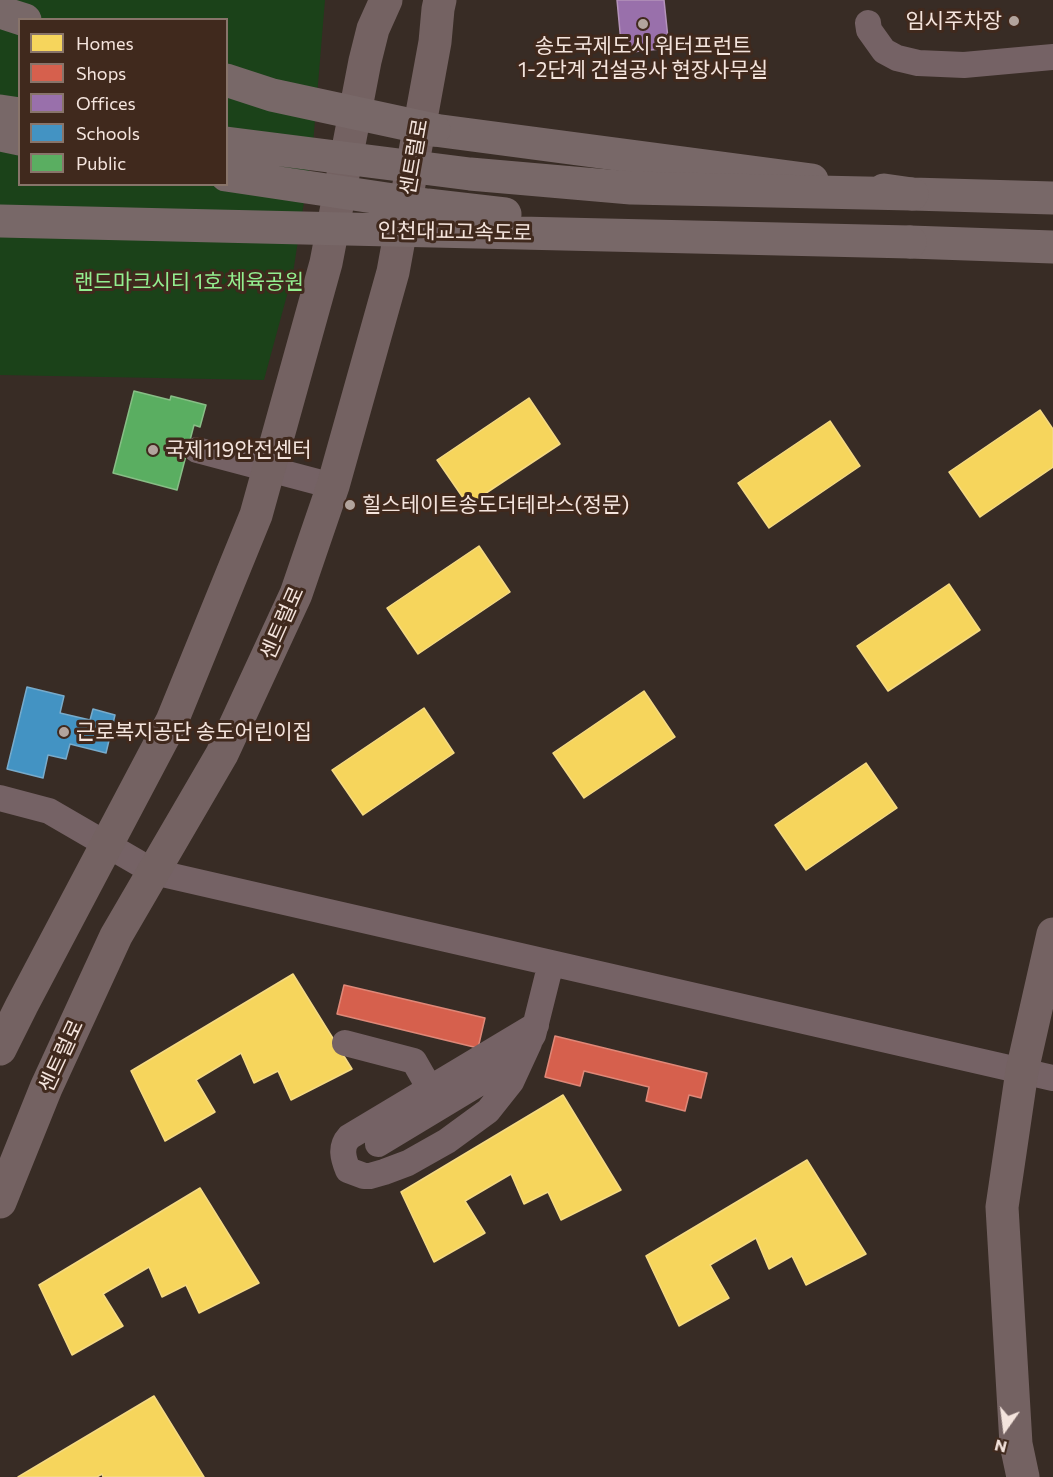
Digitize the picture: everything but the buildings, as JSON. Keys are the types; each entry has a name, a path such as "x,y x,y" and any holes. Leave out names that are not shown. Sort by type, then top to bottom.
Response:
{"highway":[{"path":"0,12 19,18"},
{"path":"228,81 272,94 434,130 912,194"},
{"path":"0,111 18,114"},
{"path":"0,135 18,139"},
{"path":"228,143 470,174 631,188 1053,198"},
{"name":"인천대교고속도로","path":"228,176 427,205 600,224 910,242"},
{"name":"인천대교고속도로","path":"0,221 1053,247"}],"main road":[{"path":"0,1049 172,721 256,515 326,263 368,50 373,29 386,0"},
{"name":"센트럴로","path":"0,1202 46,1088 116,936 222,754 296,594 333,486 393,272 435,42 440,0"},
{"path":"1023,1477 1016,1444 1002,1207 1037,1074 1053,934"}],"street":[{"path":"868,23 869,30 884,51 897,58 918,63 964,64 1053,57"},
{"path":"197,450 333,486"},
{"path":"0,798 49,811 154,872 1037,1074"},
{"path":"532,1034 430,1089 349,1137 343,1148 344,1161 348,1170 370,1176 408,1163 447,1141 488,1111 511,1082 532,1034 551,963"},
{"path":"378,1144 504,1068 519,1056 532,1034"},
{"path":"345,1043 414,1061 430,1089"}],"green space":[{"name":"랜드마크시티 1호 체육공원","path":"0,0 325,0 313,144 293,273 264,380 0,375"}],"place":[{"name":"임시주차장","path":"1014,21"},
{"name":"송도국제도시 워터프런트 1-2단계 건설공사 현장사무실","path":"643,24"},
{"name":"국제119안전센터","path":"153,450"},
{"name":"힐스테이트송도더테라스(정문)","path":"350,505"},
{"name":"근로복지공단 송도어린이집","path":"64,732"}]}
